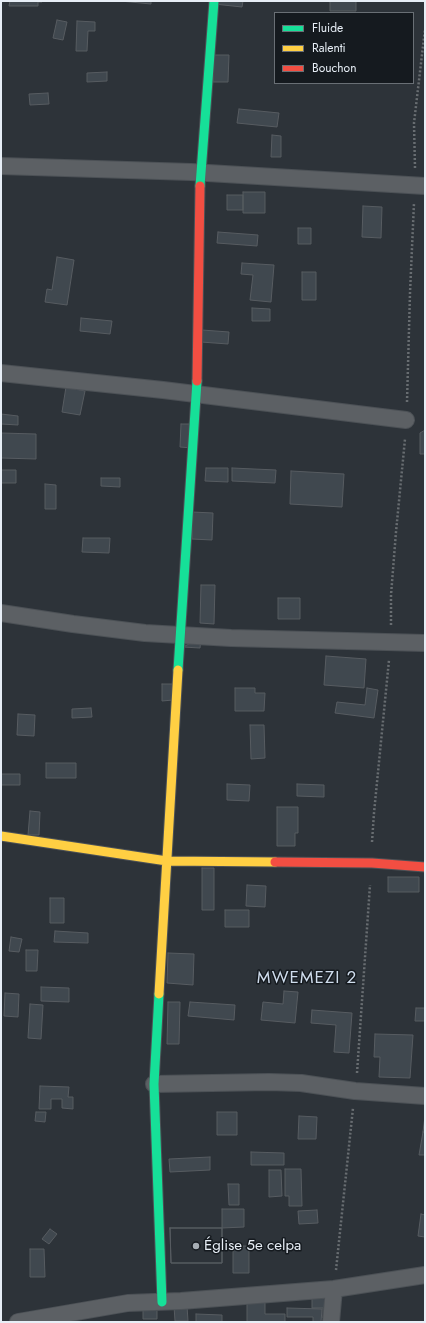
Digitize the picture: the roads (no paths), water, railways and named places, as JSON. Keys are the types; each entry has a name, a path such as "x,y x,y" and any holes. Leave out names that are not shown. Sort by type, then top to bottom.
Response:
{"street":[{"path":"162,1302 154,1084 180,635 197,394 200,172 214,1"},
{"path":"1,166 200,172 425,186"},
{"path":"1,373 197,394 406,420"},
{"path":"1,613 145,633 231,638 425,643"},
{"path":"1,836 167,861 372,863 425,867"},
{"path":"154,1084 269,1082 301,1083 355,1091 425,1096"},
{"path":"18,1322 58,1319 128,1303 162,1302 334,1289 425,1275"},
{"path":"331,1322 334,1289"}],"place":[{"name":"Église 5e celpa","path":"196,1246"}],"district":[{"name":"MWEMEZI 2","path":"307,979"}]}
